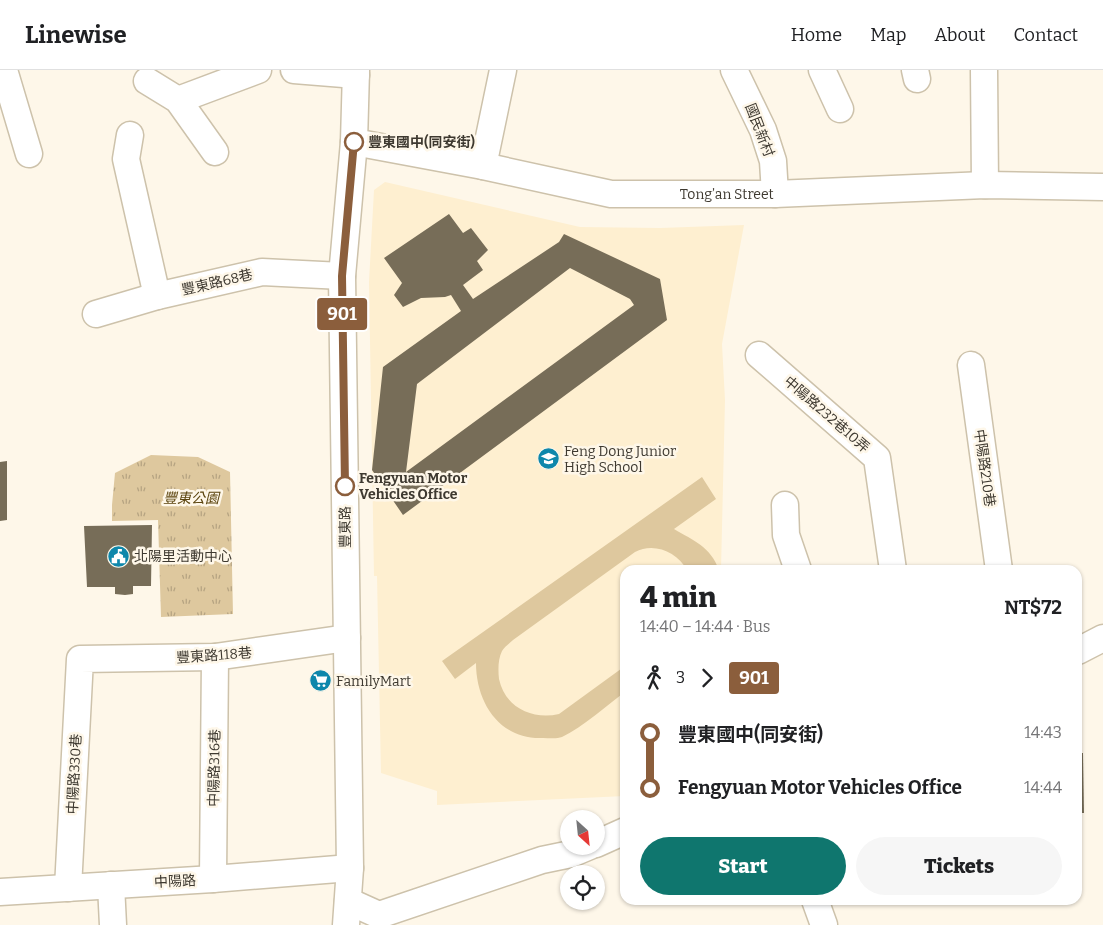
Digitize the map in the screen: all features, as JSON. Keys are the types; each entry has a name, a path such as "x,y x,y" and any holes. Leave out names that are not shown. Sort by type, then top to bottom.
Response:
{"street":[{"path":"4,70 29,154"},
{"path":"178,100 258,70"},
{"path":"294,70 356,72"},
{"path":"483,166 503,70"},
{"name":"國民新村","path":"734,70 763,130 773,162 775,194"},
{"path":"822,70 840,109"},
{"path":"984,70 985,185"},
{"name":"豐東路","path":"347,913 350,868 342,276 354,142 356,72"},
{"path":"147,81 178,100 215,152"},
{"path":"130,136 126,159 157,296"},
{"name":"Tong’an Street","path":"354,142 483,166 611,194 775,194 985,185 1103,187"},
{"name":"豐東路68巷","path":"96,314 157,296 262,272 342,276"},
{"name":"中陽路232巷10弄","path":"759,354 877,458 892,565"},
{"name":"中陽路210巷","path":"972,365 998,565"},
{"path":"785,505 786,535 796,565"},
{"name":"豐東路118巷","path":"80,659 215,658 347,638"},
{"path":"1082,649 1103,638"},
{"name":"中陽路316巷","path":"213,879 215,658"},
{"name":"中陽路330巷","path":"68,888 80,659"},
{"path":"605,840 620,833"},
{"path":"347,913 379,915 542,860 566,855"},
{"name":"中陽路","path":"0,892 213,879 350,868"},
{"path":"111,884 114,925"},
{"path":"818,905 824,925"}],"shaded area":[{"name":"Feng Dong Junior High School","path":"385,182 580,227 660,228 744,225 722,344 725,400 721,565 620,565 620,796 437,805 437,791 381,773 377,576 374,576 369,282 374,190"}],"green space":[{"name":"豐東公園","path":"151,455 198,457 230,472 233,614 161,617 158,520 112,521 115,473"},
{"path":"702,477 716,499 674,529 701,545 711,555 716,565 684,565 677,558 664,551 650,548 642,549 635,552 513,640 503,650 500,657 499,679 507,698 521,710 540,715 559,714 620,670 620,696 586,722 570,733 558,738 528,737 514,733 493,716 486,705 480,692 476,663 455,679 442,661"}],"building":[{"path":"449,214 463,233 471,228 488,250 477,261 483,270 463,285 473,299 559,242 564,234 660,279 667,320 403,515 372,470 383,367 461,311 451,295 421,298 403,307 394,295 402,283 384,258","holes":["570,268 630,299 634,305 406,472 417,384"]},
{"path":"7,461 7,520 0,521 0,462"},
{"name":"北陽里活動中心","path":"152,525 151,586 133,586 133,594 125,595 115,594 115,587 87,587 84,526"},
{"path":"1082,753 1083,753 1084,813 1082,813"}],"bus line":[{"name":"901","path":"345,486 342,276 354,142"}],"place":[{"name":"豐東國中(同安街)","path":"354,142"},
{"name":"Feng Dong Junior High School","path":"548,459"},
{"name":"Fengyuan Motor Vehicles Office","path":"345,486"},
{"name":"北陽里活動中心","path":"118,556"},
{"name":"FamilyMart","path":"320,681"}]}
